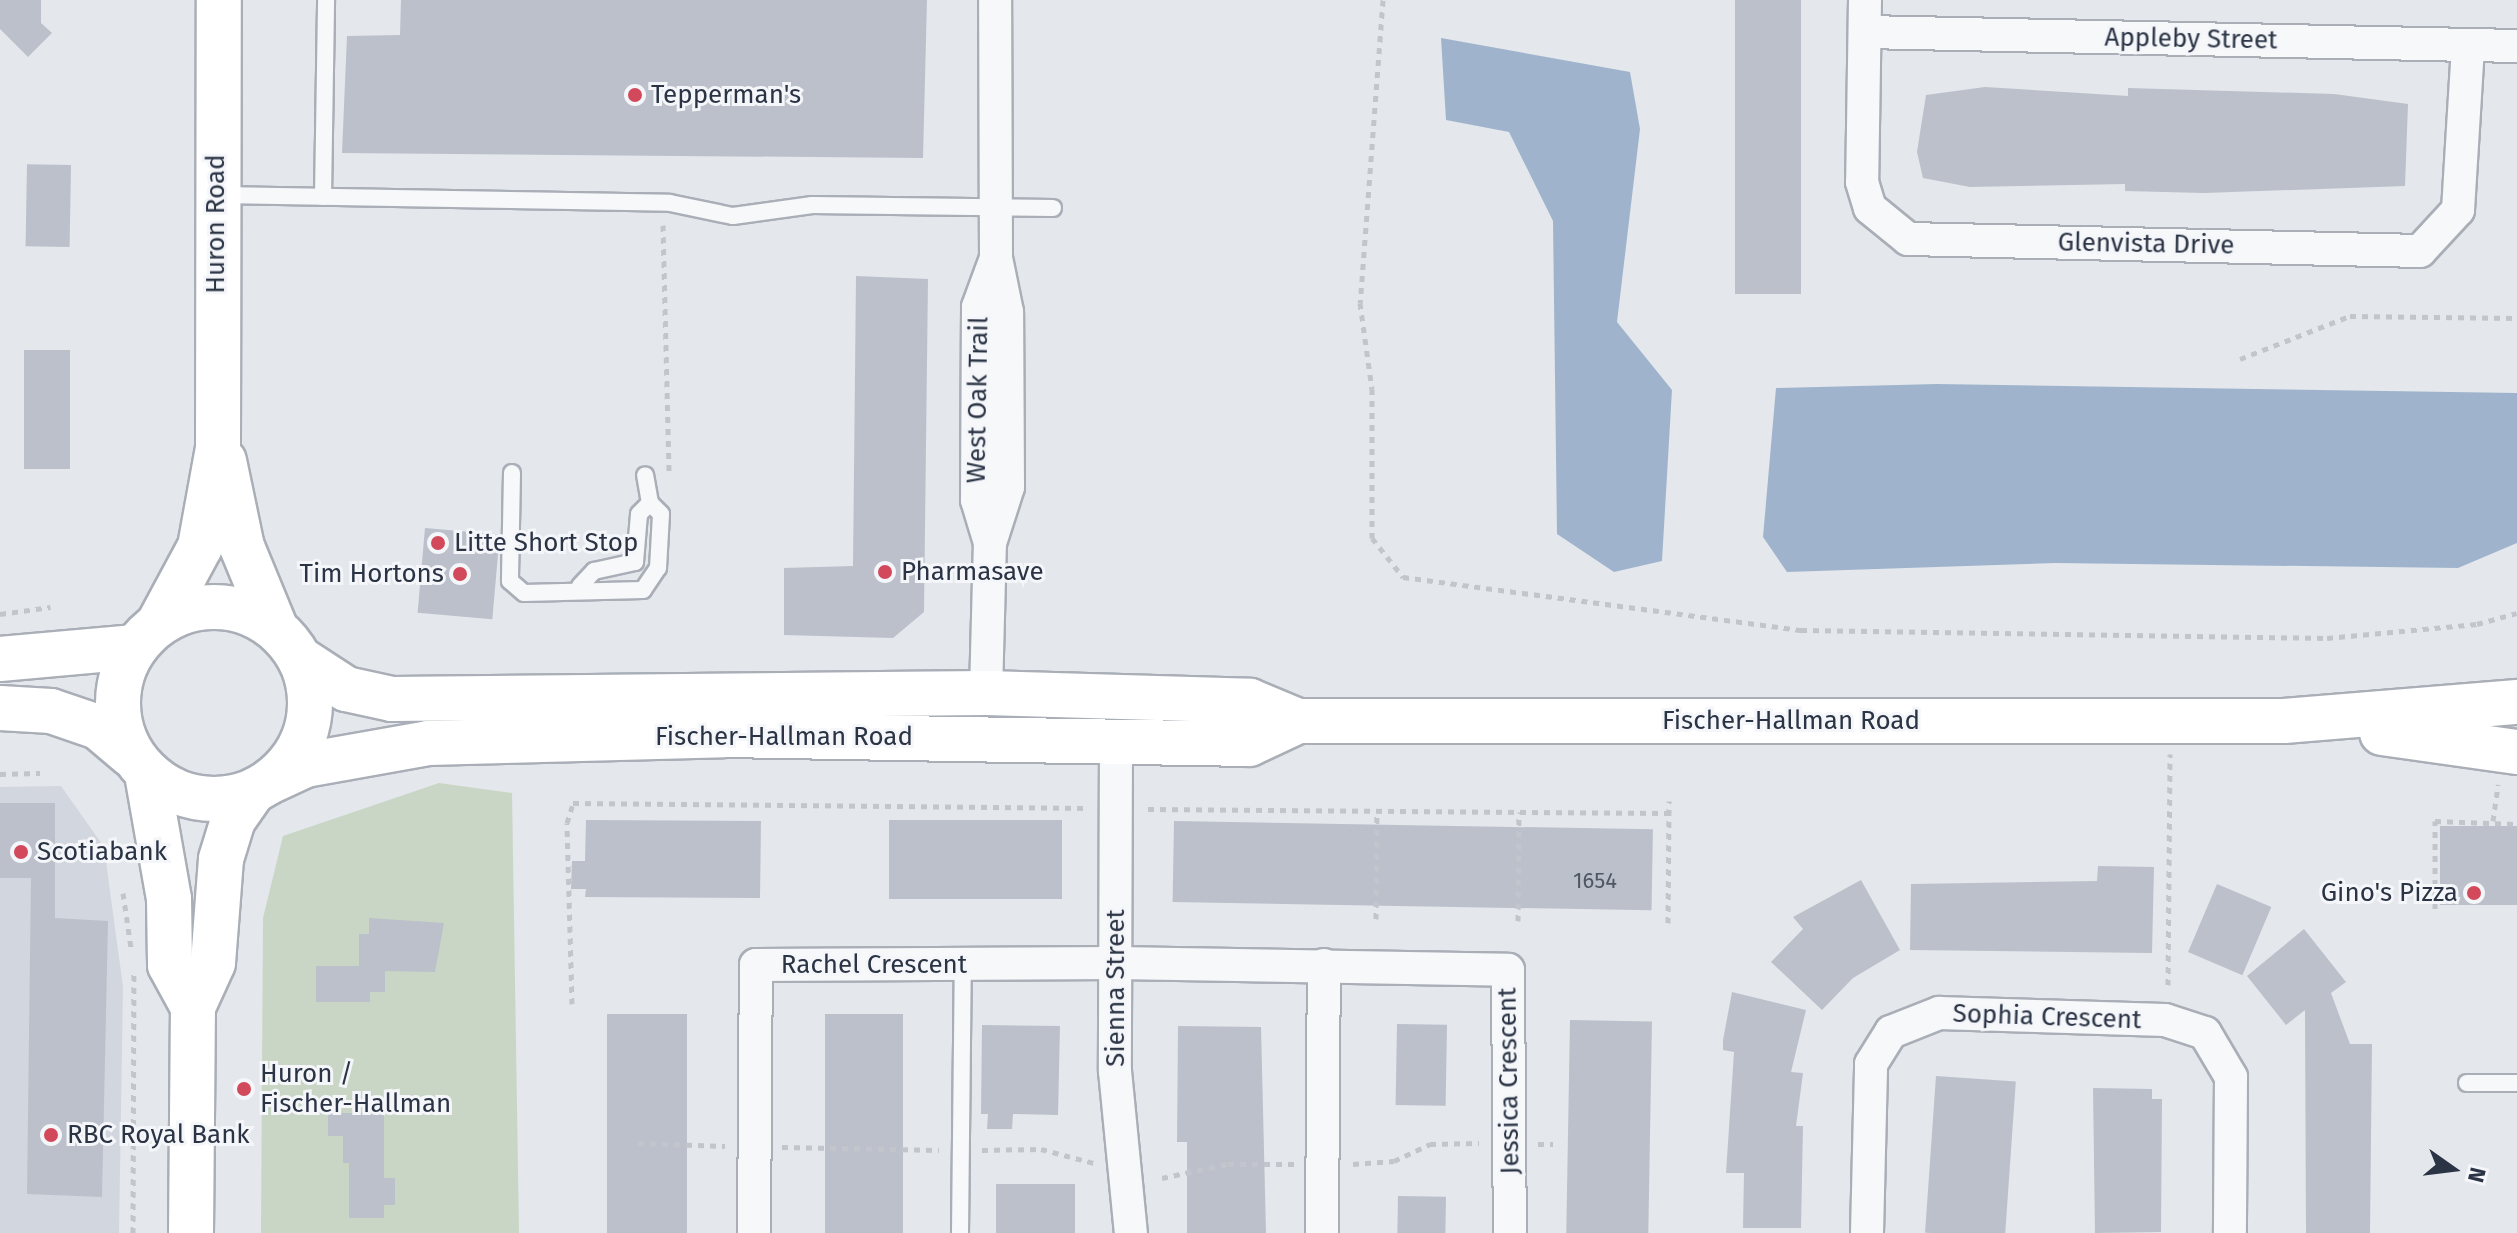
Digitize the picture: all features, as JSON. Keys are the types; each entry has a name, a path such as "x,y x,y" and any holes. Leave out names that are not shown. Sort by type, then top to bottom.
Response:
{"main road":[{"name":"Huron Road","path":"147,635 200,547 218,448 216,195 219,0"},
{"name":"Huron Road","path":"218,448 232,478 242,547 288,643"},
{"path":"0,659 147,635 190,609 225,607 288,643 311,706 305,735 233,820 221,859 213,963 193,1007 191,1233"},
{"path":"147,635 117,700 139,764 169,899 170,965 193,1007"},
{"name":"Fischer-Hallman Road","path":"288,643 346,689 392,699 986,693 1250,701 1298,721 2284,721 2517,702"},
{"path":"890,736 915,711 959,711 986,693"},
{"path":"0,708 51,711 98,727 179,794 216,801 262,787"},
{"name":"Fischer-Hallman Road","path":"262,787 305,765 428,743 890,736 1249,744 1298,721"},
{"name":"Fischer-Hallman Road","path":"2284,721 2509,762"}],"street":[{"name":"West Oak Trail","path":"986,693 990,543 977,500 978,307 996,258 995,0"},
{"name":"Glenvista Drive","path":"1865,0 1862,182 1870,208 1908,239 2420,251 2458,210 2468,45"},
{"name":"Appleby Street","path":"1865,32 2517,46"},
{"name":"Sienna Street","path":"1116,743 1115,1071 1131,1233"},
{"name":"Rachel Crescent","path":"754,1233 756,965 1116,963"},
{"name":"Jessica Crescent","path":"1116,963 1508,970 1510,1233"},
{"path":"1322,1233 1324,965"},
{"name":"Sophia Crescent","path":"1867,1233 1871,1064 1891,1032 1939,1013 2165,1020 2205,1033 2231,1077 2230,1233"}],"lane":[{"path":"323,197 326,0"},
{"path":"216,195 663,203 733,216 812,205 1053,208"},
{"path":"512,473 510,581 524,593 580,586 643,590 658,568 661,514 650,503 645,475"},
{"path":"580,586 594,571 635,562 639,514 650,503"},
{"path":"960,1233 963,965"},
{"path":"2467,1083 2517,1083"}],"path":[{"path":"1383,0 1360,303 1372,389 1372,538 1403,577 1801,630 2327,638 2477,624 2517,613"},
{"path":"663,203 669,476"},
{"path":"2240,359 2350,316 2517,318"},
{"path":"0,614 51,607"},
{"path":"2493,821 2509,762"},
{"path":"0,774 40,773"},
{"path":"2168,985 2171,794"},
{"path":"1668,923 1669,801"},
{"path":"572,1004 567,823 573,803 1087,808"},
{"path":"1148,809 1669,813"},
{"path":"1376,919 1377,811"},
{"path":"1518,921 1519,812"},
{"path":"2435,909 2435,821 2517,824"},
{"path":"123,893 134,973 133,1233"},
{"path":"638,1143 737,1147"},
{"path":"1340,1164 1394,1161 1430,1144 1491,1143"},
{"path":"769,1148 940,1150"},
{"path":"973,1150 1041,1149 1096,1163"},
{"path":"1162,1178 1228,1164 1307,1164"}],"shaded area":[{"path":"61,786 104,847 123,987 119,1233 0,1233 0,787"}],"green space":[{"path":"439,783 512,793 519,1233 261,1233 263,918 283,836"}],"water":[{"path":"1441,38 1630,72 1640,129 1617,322 1672,390 1662,561 1614,572 1557,534 1553,221 1509,132 1446,120"},
{"path":"1937,384 2517,393 2517,543 2458,568 2055,563 1787,572 1763,537 1776,388"}],"building":[{"path":"0,0 41,0 41,23 52,33 28,57 0,29"},
{"name":"Tepperman's","path":"401,0 927,0 923,158 342,153 347,36 400,35"},
{"path":"1735,0 1801,0 1801,294 1735,294"},
{"path":"1985,87 2128,96 2128,88 2334,94 2408,104 2405,186 2204,193 2125,191 2125,184 1970,187 1923,178 1917,152 1926,95"},
{"path":"27,164 71,165 70,247 26,246"},
{"path":"856,276 928,279 924,612 893,638 784,635 784,568 853,566"},
{"path":"24,350 70,350 70,469 24,469"},
{"name":"Tim Hortons","path":"425,528 500,535 492,619 418,613"},
{"path":"0,803 55,803 55,918 108,921 102,1197 27,1194 31,878 0,878"},
{"path":"586,820 761,821 760,898 585,897 586,889 571,889 572,861 585,861"},
{"path":"889,820 1062,820 1062,899 889,899"},
{"path":"1174,821 1653,829 1652,910 1173,902"},
{"path":"2440,826 2517,826 2517,905 2440,905"},
{"path":"2098,866 2154,867 2152,953 1910,950 1911,884 2097,881"},
{"path":"1861,880 1900,950 1853,978 1822,1010 1771,962 1803,929 1793,917"},
{"path":"2217,884 2271,907 2242,975 2188,952"},
{"path":"369,918 444,923 435,972 385,971 385,992 370,992 370,1002 316,1002 316,966 359,966 359,934 369,934"},
{"path":"2304,929 2346,982 2331,993 2350,1044 2372,1044 2370,1233 2306,1233 2305,1010 2286,1025 2247,976"},
{"path":"1732,992 1806,1010 1791,1072 1803,1073 1796,1126 1803,1126 1801,1228 1743,1228 1744,1173 1726,1173 1734,1052 1723,1050 1723,1040"},
{"path":"607,1014 687,1014 687,1233 607,1233"},
{"path":"825,1014 903,1014 903,1233 825,1233"},
{"path":"1570,1020 1652,1021 1648,1233 1566,1233"},
{"path":"1397,1024 1447,1025 1446,1106 1396,1105"},
{"path":"982,1025 1060,1026 1058,1115 1013,1114 1012,1129 987,1129 988,1114 981,1114"},
{"path":"1178,1026 1261,1027 1266,1233 1187,1233 1187,1142 1177,1142"},
{"path":"1936,1076 2016,1082 2005,1233 1925,1233"},
{"path":"2093,1088 2152,1089 2152,1099 2162,1099 2161,1232 2095,1233"},
{"path":"328,1113 384,1113 384,1178 395,1178 395,1205 384,1205 384,1218 349,1218 349,1163 343,1163 343,1136 328,1136"},
{"path":"996,1184 1075,1184 1075,1233 996,1233"},
{"path":"1398,1196 1446,1197 1445,1233 1397,1233"}],"place":[{"name":"Tepperman's","path":"635,95"},
{"name":"Litte Short Stop","path":"438,543"},
{"name":"Pharmasave","path":"885,572"},
{"name":"Tim Hortons","path":"460,574"},
{"name":"Scotiabank","path":"21,852"},
{"name":"Gino's Pizza","path":"2474,893"},
{"name":"Huron / Fischer-Hallman","path":"244,1089"},
{"name":"RBC Royal Bank","path":"51,1135"}]}
